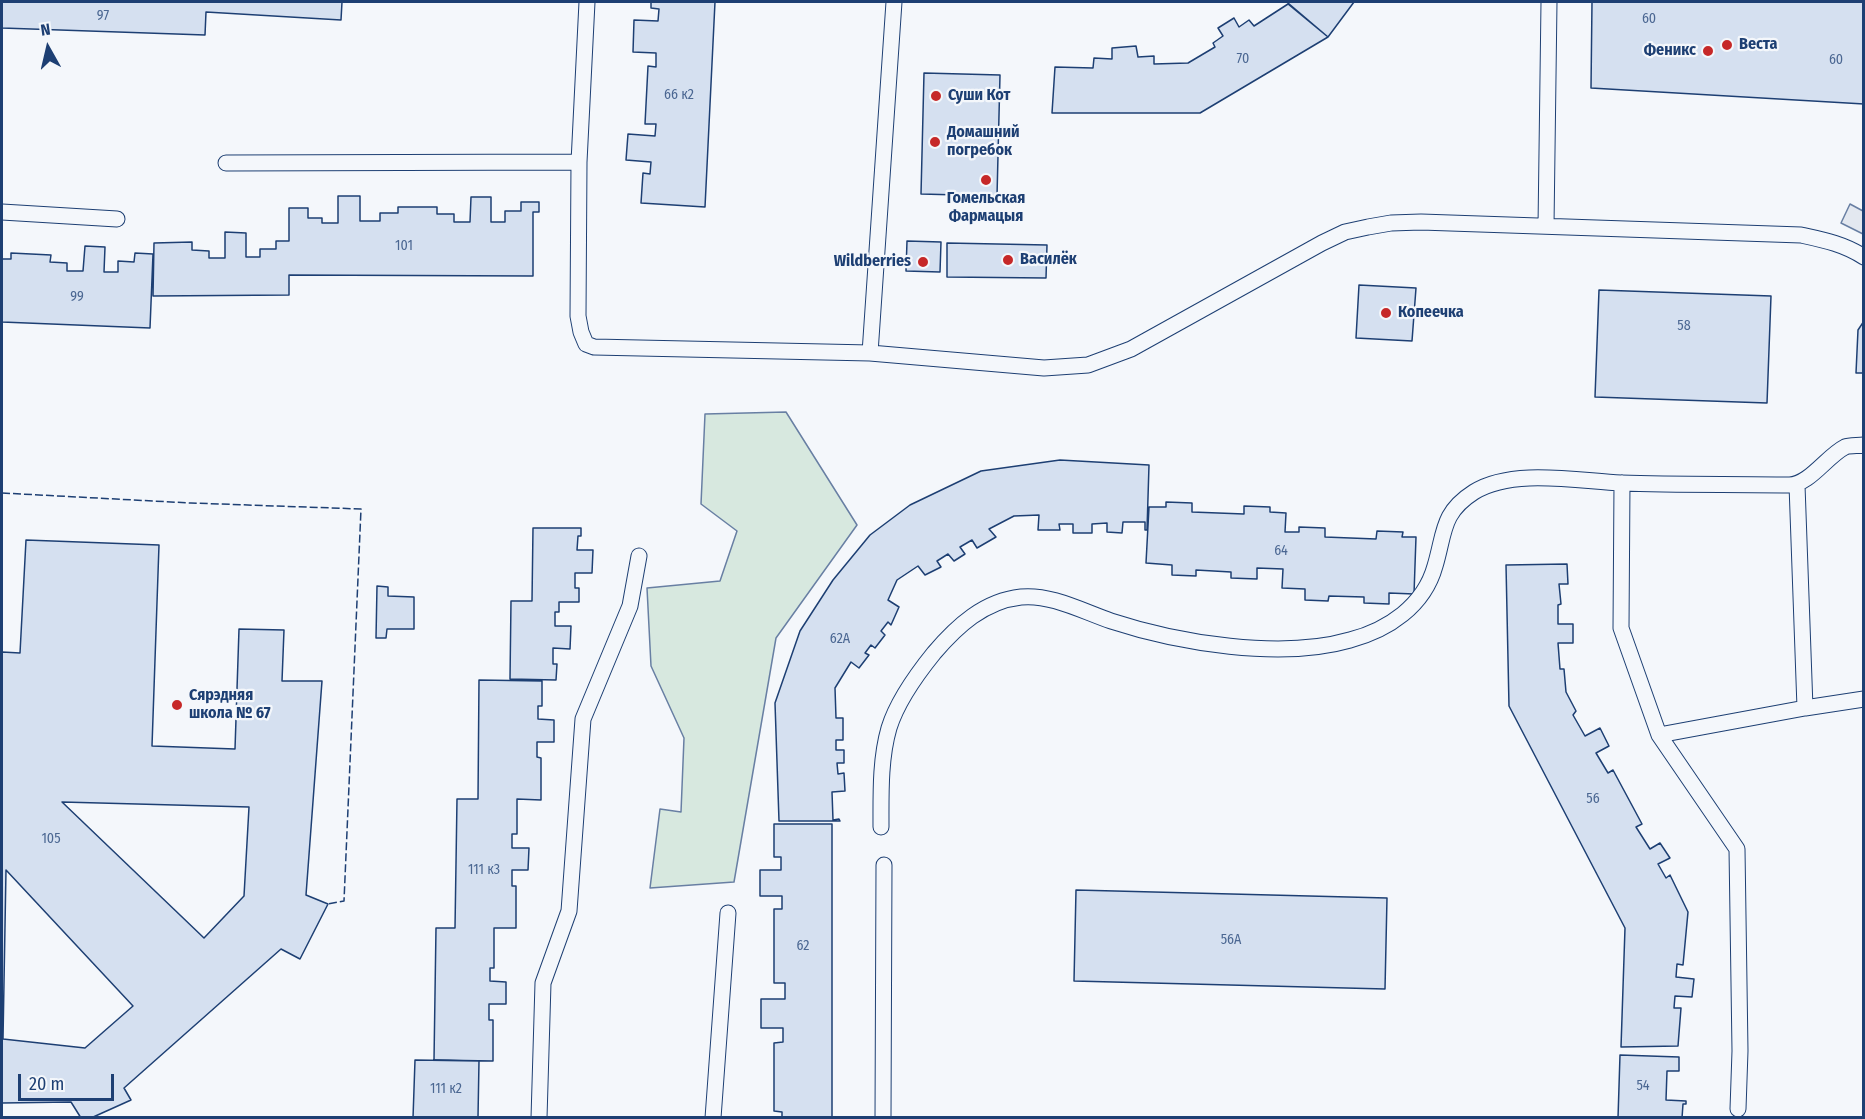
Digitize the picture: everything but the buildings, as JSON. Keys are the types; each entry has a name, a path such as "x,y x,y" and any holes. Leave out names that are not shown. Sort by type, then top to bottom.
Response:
{"lane":[{"path":"587,2 579,162 578,316 580,332 586,345 870,353 1044,368 1088,365 1131,349 1345,232 1391,223 1801,235 1849,247 1863,257"},
{"path":"870,353 894,2"},
{"path":"1546,226 1549,2"},
{"path":"226,163 579,162"},
{"path":"2,212 117,219"},
{"path":"881,827 881,773 890,726 915,677 946,639 972,616 995,603 1023,597 1049,600 1157,635 1232,647 1316,648 1351,640 1376,631 1399,618 1418,601 1436,565 1444,525 1453,510 1474,492 1498,481 1524,478 1622,483 1797,485 1846,446 1863,445"},
{"path":"1622,483 1621,628 1659,735 1737,849 1740,1052 1738,1109"},
{"path":"1797,485 1805,708"},
{"path":"539,1118 543,983 569,911 583,719 630,606 639,556"},
{"path":"1659,735 1863,699"},
{"path":"883,1118 884,865"},
{"path":"713,1118 728,913"}],"shaded area":[{"path":"1850,204 1863,211 1863,234 1841,223"},
{"path":"786,412 857,525 776,638 734,882 650,888 660,809 681,812 684,738 651,666 647,588 720,581 737,531 701,504 705,414"}],"fence":[{"path":"2,493 361,509 344,901 328,904"}],"place":[{"name":"Веста","path":"1727,45"},
{"name":"Феникс","path":"1708,51"},
{"name":"Суши Кот","path":"936,96"},
{"name":"Домашний погребок","path":"935,142"},
{"name":"Гомельская Фармацыя","path":"986,180"},
{"name":"Василёк","path":"1008,260"},
{"name":"Wildberries","path":"923,262"},
{"name":"Копеечка","path":"1386,313"},
{"name":"Сярэдняя школа № 67","path":"177,705"}]}
